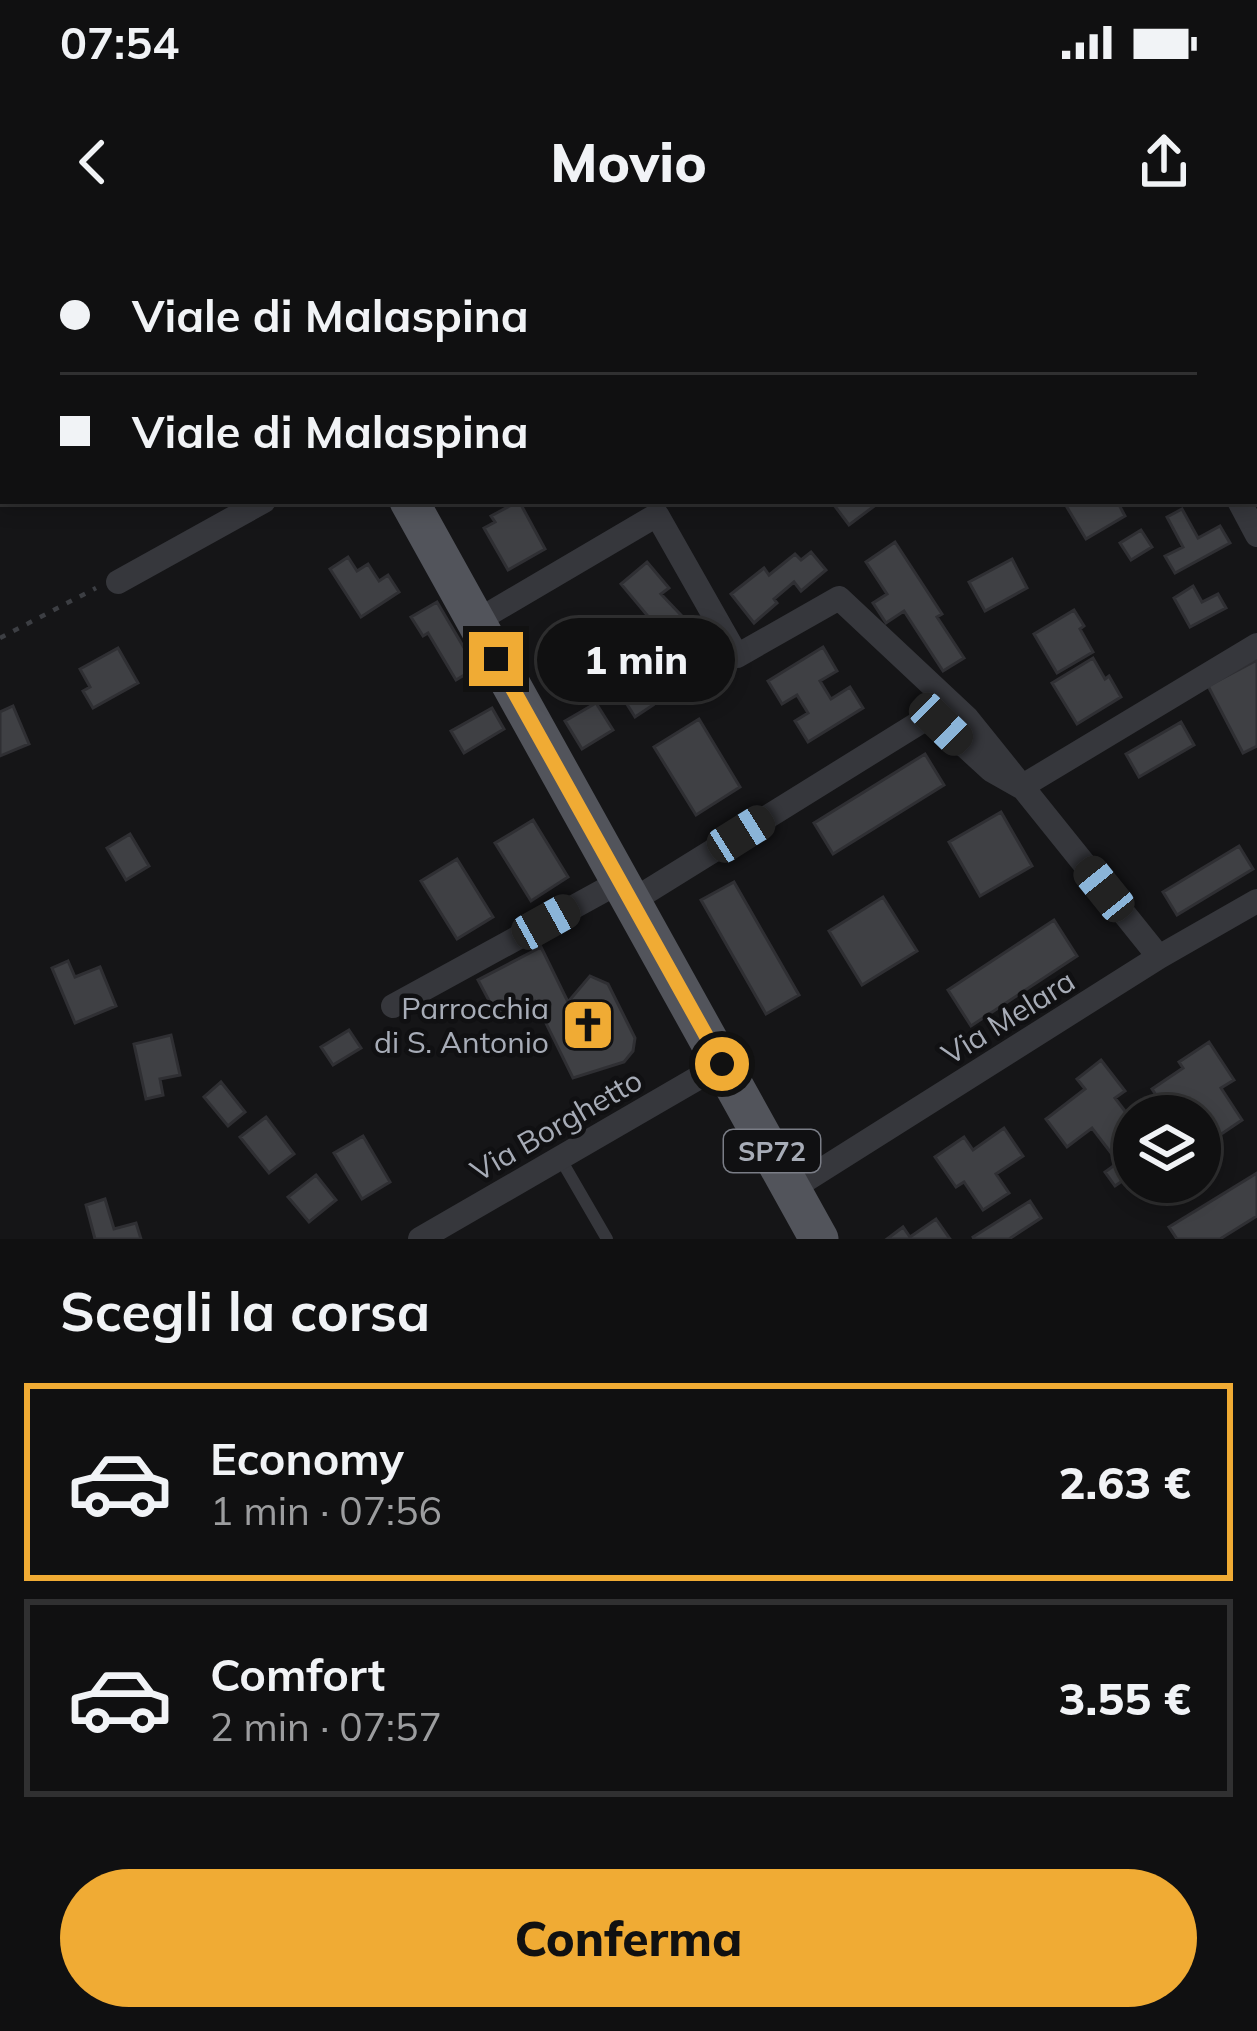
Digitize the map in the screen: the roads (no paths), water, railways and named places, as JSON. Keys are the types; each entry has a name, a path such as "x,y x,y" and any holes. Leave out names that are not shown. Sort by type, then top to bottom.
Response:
{"main road":[{"name":"SP72","path":"411,504 819,1239"}],"street":[{"path":"118,582 259,504"},
{"path":"475,622 657,515 736,656 839,598 967,718 1159,957"},
{"path":"1022,788 1257,645"},
{"path":"394,1006 627,891 922,722 941,724 991,770 1022,788"},
{"name":"Via Melara","path":"793,1188 1159,957 1257,901"},
{"name":"Via Borghetto","path":"420,1239 722,1064"}],"lane":[{"path":"559,1157 608,1239"}],"place":[{"name":"Parrocchia di S. Antonio","path":"588,1025"}]}
